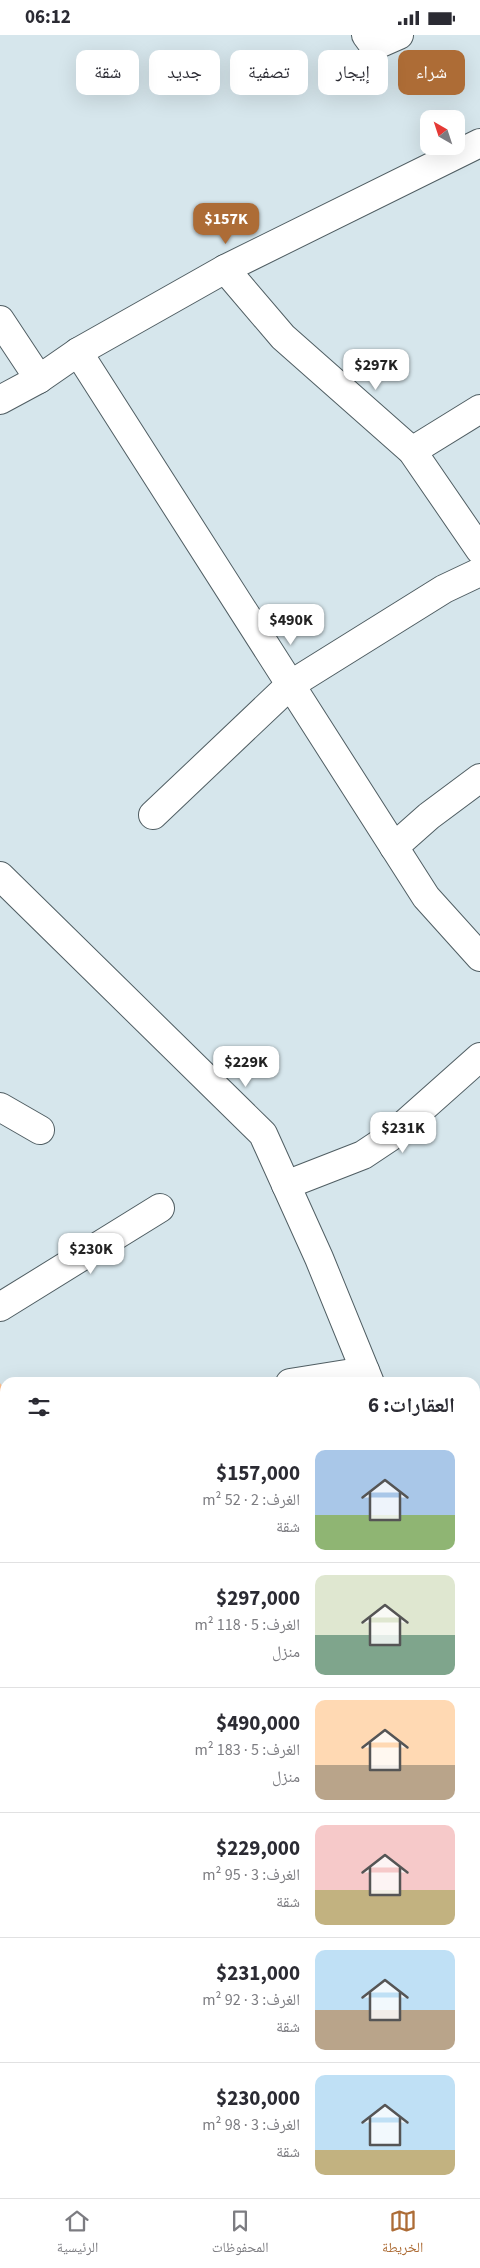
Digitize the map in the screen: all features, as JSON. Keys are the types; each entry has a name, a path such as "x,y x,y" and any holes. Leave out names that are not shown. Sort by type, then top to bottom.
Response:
{"street":[{"path":"366,35 374,46 399,35"},
{"path":"0,400 39,379 78,352 225,269 480,143"},
{"path":"225,269 283,337 412,451 480,550"},
{"path":"0,320 39,379"},
{"path":"78,352 426,897 480,957"},
{"path":"412,451 480,409"},
{"path":"153,815 290,685 444,589 480,572"},
{"path":"394,847 429,816 480,778"},
{"path":"0,876 263,1134 368,1377"},
{"path":"286,1185 363,1155 390,1137 480,1057"},
{"path":"0,1107 40,1130"},
{"path":"0,1307 160,1207"}]}
